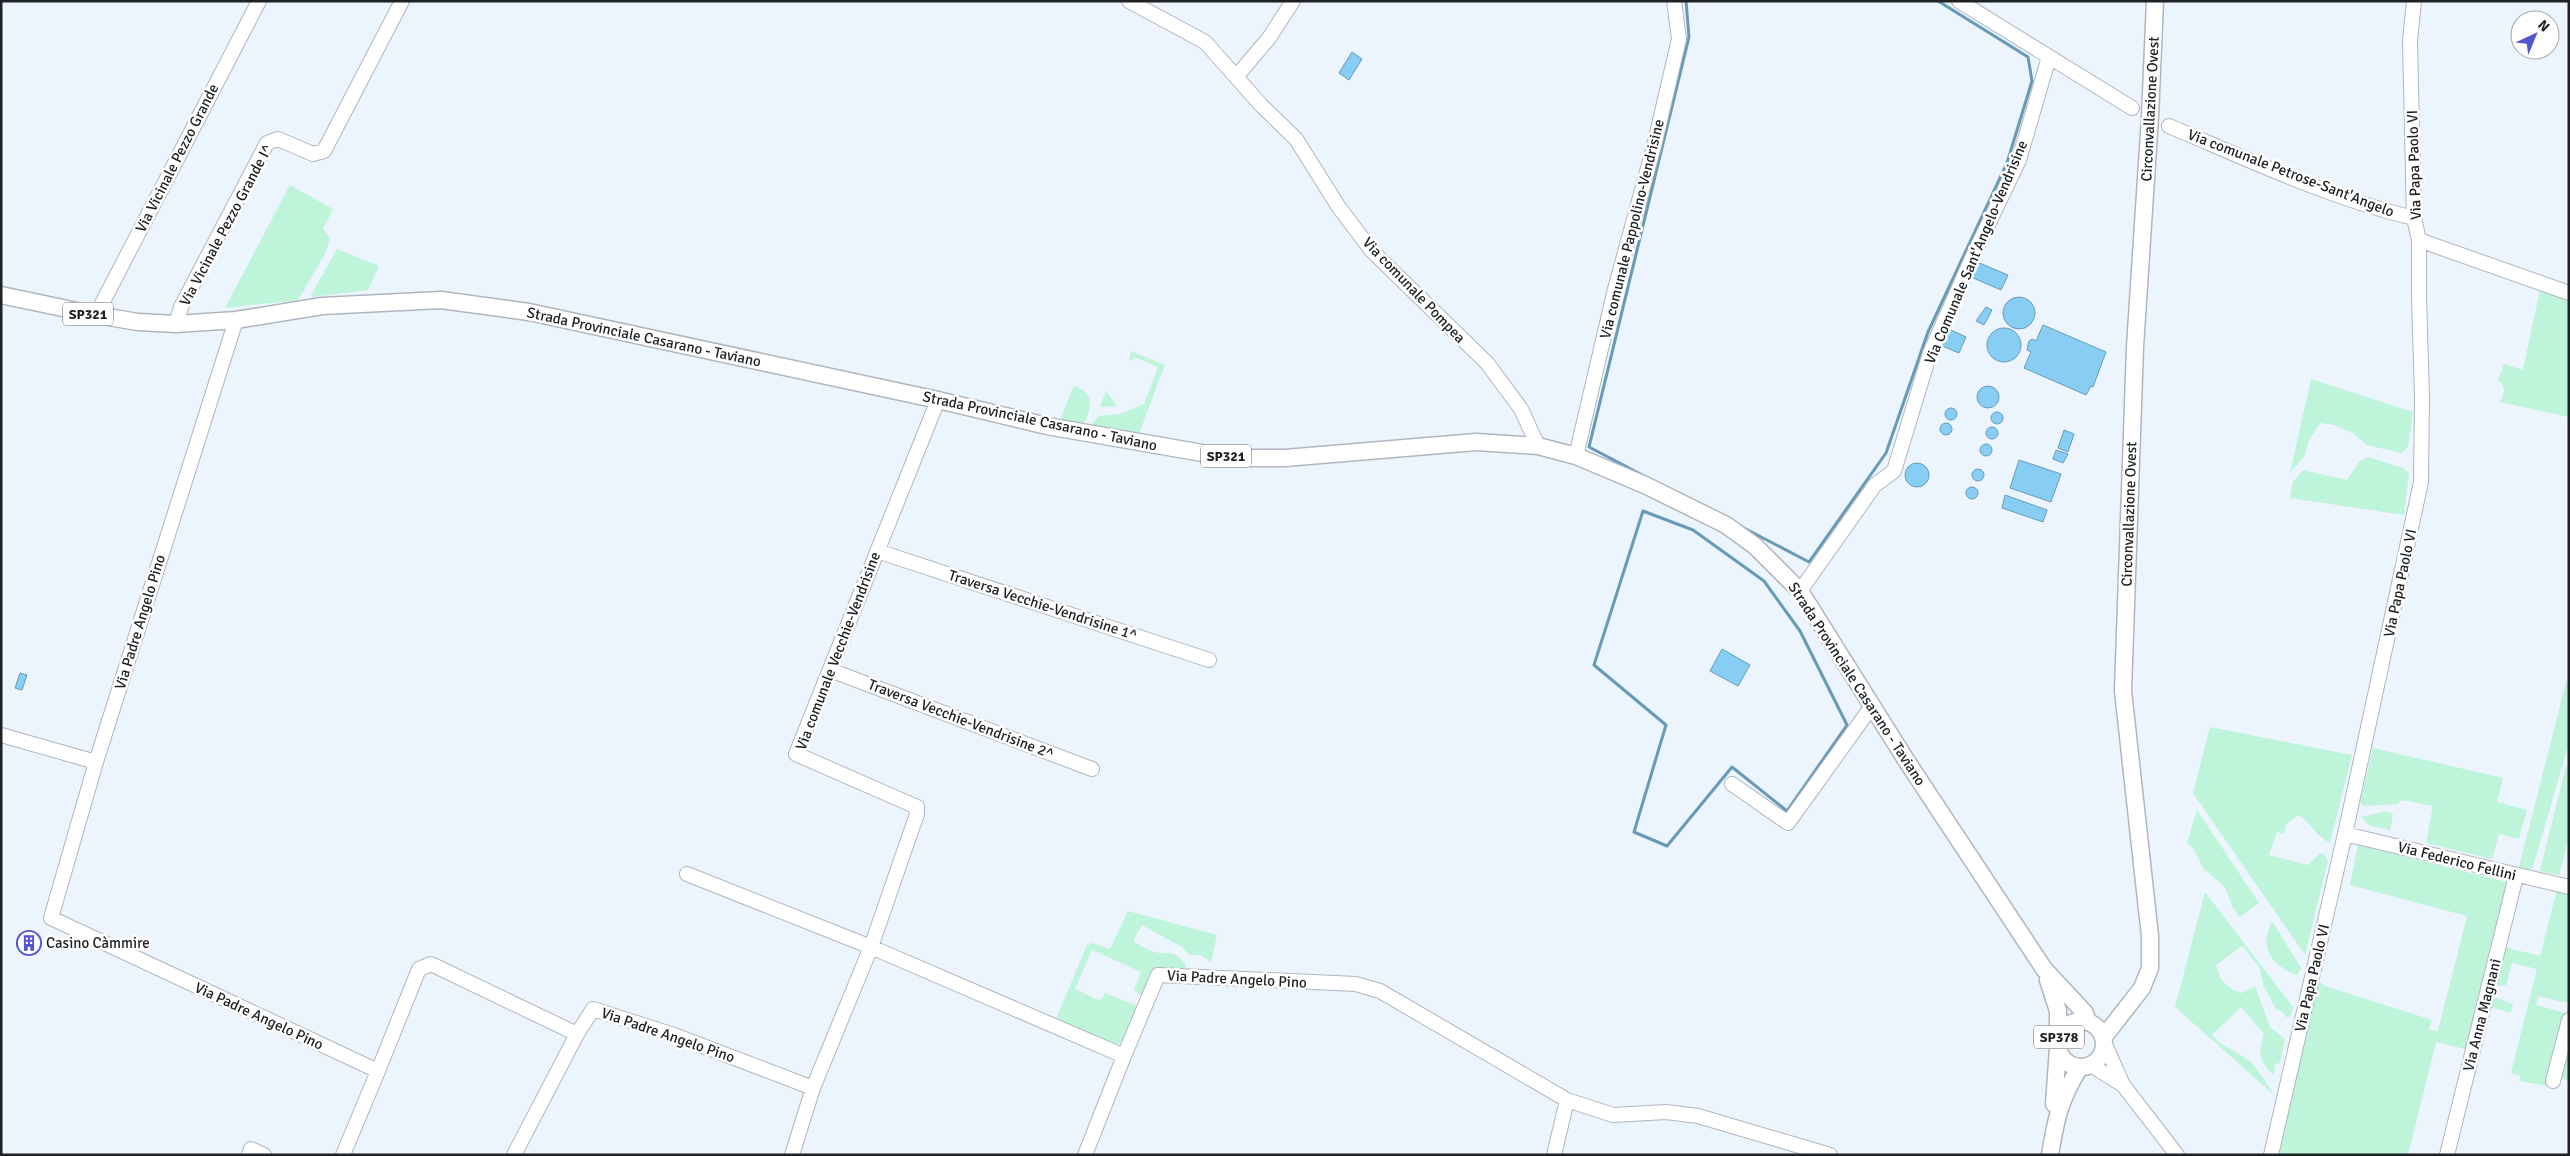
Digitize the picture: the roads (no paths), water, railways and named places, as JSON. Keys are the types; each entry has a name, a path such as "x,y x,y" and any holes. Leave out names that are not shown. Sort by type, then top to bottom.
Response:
{"main road":[{"name":"Circonvallazione Ovest","path":"2097,1032 2119,1015 2142,988 2150,968 2150,936 2123,691 2135,347 2155,1"},
{"name":"Strada Provinciale Casarano - Taviano","path":"1,295 96,316 138,322 176,324 236,320 322,306 441,300 529,312 938,400 1047,426 1162,447 1248,458 1341,455 1476,442 1538,446 1576,456 1645,485 1726,526 1755,546 1800,590 1872,706 2044,969 2085,1013 2097,1032"},
{"path":"2044,969 2058,1012 2058,1042"},
{"name":"SP378","path":"2050,1155 2055,1121 2065,1091 2086,1066 2098,1060 2097,1032 2073,1022 2062,1031 2058,1042 2054,1103 2055,1121"},
{"name":"SP378","path":"2058,1042 2063,1059 2074,1066 2086,1066"}],"street":[{"name":"Via Vicinale Pezzo Grande","path":"96,316 259,1"},
{"name":"Via Vicinale Pezzo Grande I^","path":"176,324 181,307 267,143 278,139 313,154 324,151 402,1"},
{"name":"Via comunale Pompea","path":"1129,1 1205,42 1296,139 1338,206 1372,250 1487,363 1521,409 1538,446"},
{"path":"1236,77 1269,38 1293,1"},
{"name":"Via comunale Pappolino-Vendrisine","path":"1576,456 1615,289 1654,146 1679,40 1674,1"},
{"path":"1959,1 2132,108"},
{"name":"Via Papa Paolo VI","path":"2271,1154 2345,834 2409,547 2421,482 2420,240 2414,218 2410,41 2414,1"},
{"name":"Via Comunale Sant'Angelo-Vendrisine","path":"1800,590 1875,484 1894,471 1930,352 2019,160 2049,57"},
{"name":"Via comunale Petrose-Sant'Angelo","path":"2169,126 2269,168 2384,211 2414,218"},
{"path":"2420,240 2569,293"},
{"name":"Via Padre Angelo Pino","path":"236,320 96,762 51,918 378,1071"},
{"name":"Via comunale Vecchie-Vendrisine","path":"871,947 917,814 916,807 796,754 938,400"},
{"name":"Traversa Vecchie-Vendrisine 1^","path":"877,551 1209,660"},
{"name":"Traversa Vecchie-Vendrisine 2^","path":"830,670 1092,769"},
{"path":"1732,784 1788,823 1872,706"},
{"path":"1,735 96,762"},
{"name":"Via Federico Fellini","path":"2345,834 2569,887"},
{"path":"687,874 871,947 1124,1056 1086,1155"},
{"name":"Via Anna Magnani","path":"2447,1155 2516,876"},
{"path":"792,1155 813,1088 871,947"},
{"path":"343,1155 419,969 431,964 577,1034 514,1155"},
{"name":"Via Padre Angelo Pino","path":"1124,1056 1158,975 1356,984 1380,991 1567,1100 1613,1115 1666,1112 1698,1116 1807,1152 1830,1155"},
{"name":"Via Padre Angelo Pino","path":"577,1034 593,1010 674,1035 813,1088"},
{"path":"2553,1081 2569,1020"},
{"path":"2097,1032 2124,1085 2177,1155"},
{"path":"2086,1066 2124,1085"},
{"path":"1554,1155 1567,1100"},
{"path":"249,1155 251,1149 264,1155"}],"water":[{"path":"1352,52 1362,59 1349,80 1339,73"},
{"path":"1977,262 2008,275 2001,290 1971,277"},
{"path":"2019,297 2031,301 2035,313 2031,325 2019,329 2007,325 2003,313 2007,301"},
{"path":"1986,307 1992,310 1984,325 1976,321"},
{"path":"2043,325 2106,352 2093,387 2091,386 2086,395 2024,368 2031,352 2027,350 2029,341 2032,339 2036,341"},
{"path":"1947,328 1966,337 1959,353 1940,345"},
{"path":"2004,328 2016,333 2021,345 2016,357 2004,362 1992,357 1987,345 1992,333"},
{"path":"1988,386 1996,389 1999,397 1996,405 1988,408 1980,405 1977,397 1980,389"},
{"path":"1953,408 1956,409 1956,419 1949,420 1946,419 1945,412 1946,409"},
{"path":"1995,412 1999,412 2003,418 1999,424 1995,424 1991,420 1991,416"},
{"path":"1944,423 1948,423 1952,429 1948,435 1944,435 1940,431 1940,427"},
{"path":"1992,427 1998,433 1992,439 1986,433"},
{"path":"2064,430 2074,434 2068,452 2058,448"},
{"path":"1986,444 1992,450 1986,456 1980,450"},
{"path":"2056,450 2068,454 2063,463 2053,459"},
{"path":"2019,460 2061,474 2051,502 2010,488"},
{"path":"1917,463 1926,466 1929,475 1926,484 1917,487 1908,484 1905,475 1908,466"},
{"path":"1976,469 1980,469 1984,475 1980,481 1976,481 1972,477 1972,473"},
{"path":"1970,487 1974,487 1978,493 1974,499 1970,499 1966,495 1966,491"},
{"path":"2005,495 2047,510 2043,522 2002,508"},
{"path":"1722,649 1750,665 1738,686 1710,671"},
{"path":"20,673 27,675 22,690 15,688"}],"waterway":[{"path":"1648,478 1589,447 1689,37 1686,1"},
{"path":"1744,528 1809,562 1886,453 1928,332 2007,163 2032,81 2028,57 1938,1"},
{"path":"1643,511 1693,530 1764,581 1800,631 1847,725 1787,811 1732,767 1667,846 1634,832 1666,725 1594,665 1643,511"}],"place":[{"name":"Casino Càmmire","path":"29,943"}]}
